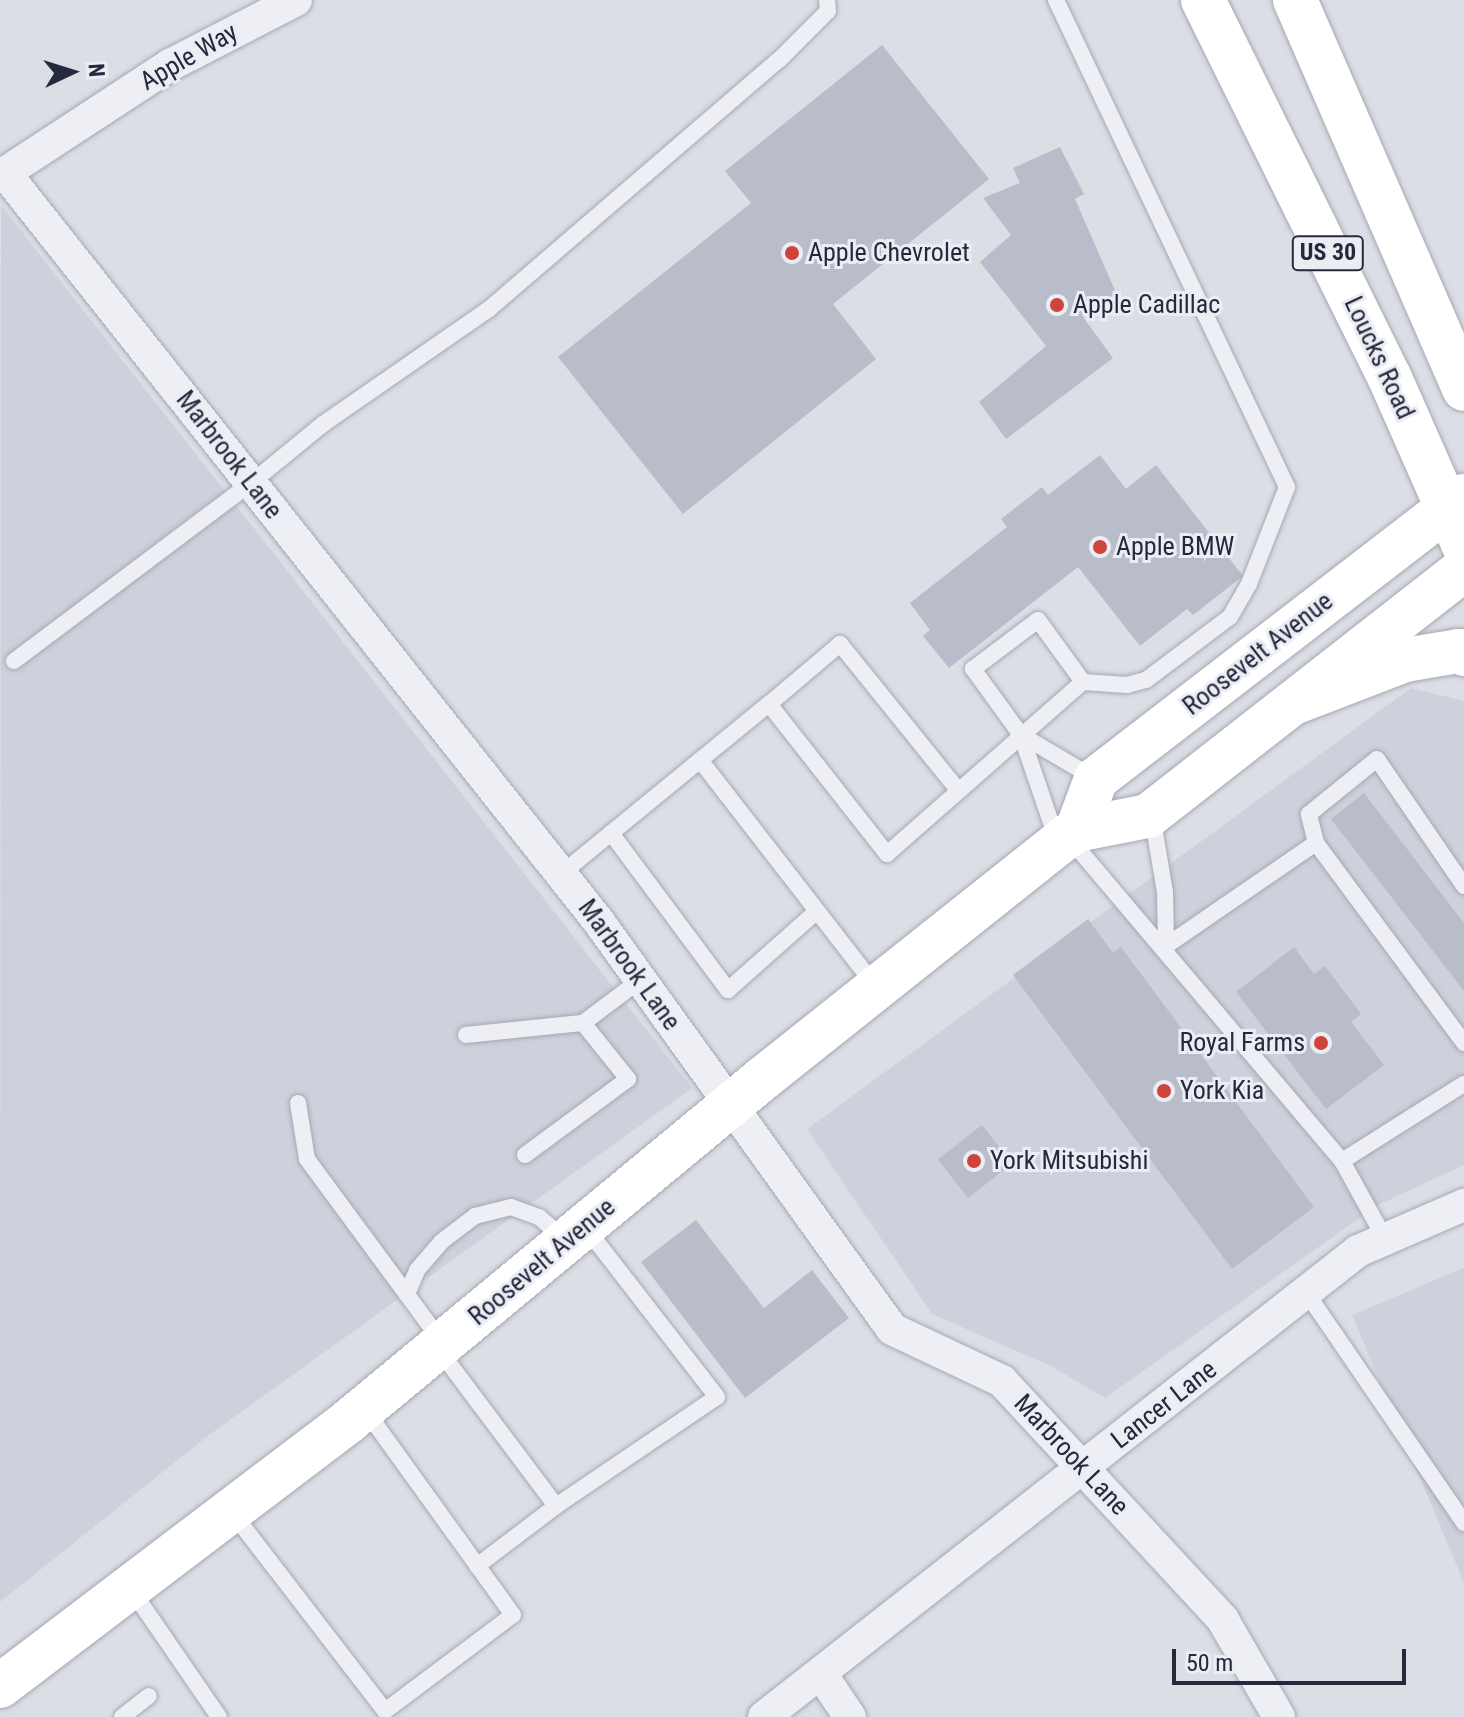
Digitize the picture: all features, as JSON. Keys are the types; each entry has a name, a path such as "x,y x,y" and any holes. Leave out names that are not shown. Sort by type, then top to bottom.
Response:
{"main road":[{"name":"Loucks Road","path":"1203,0 1458,517"},
{"name":"US 30","path":"1295,0 1452,340 1464,389"},
{"name":"Roosevelt Avenue","path":"1096,779 1458,517"},
{"name":"Roosevelt Avenue","path":"1,1683 364,1409 875,987 1068,837 1148,816 1464,569"},
{"path":"1296,702 1405,660 1459,651 1464,654"},
{"path":"1068,837 1096,779"}],"street":[{"name":"Apple Way","path":"5,173 170,65 285,2"},
{"name":"Marbrook Lane","path":"5,173 561,874 733,1105 892,1329 1002,1381 1223,1620 1279,1717"},
{"name":"Lancer Lane","path":"764,1717 1358,1251 1464,1205"},
{"path":"821,1674 850,1717"}],"lane":[{"path":"14,661 251,483 323,424 489,309 779,60 828,11 827,0"},
{"path":"769,704 887,854 1083,682 1127,685 1146,680 1230,617 1249,584 1287,487 1056,0"},
{"path":"1083,682 1038,620 973,669 1021,735 1068,837 1342,1161 1385,1239"},
{"path":"561,874 840,644 958,790"},
{"path":"1021,735 1096,779"},
{"path":"1464,886 1377,759 1309,814 1316,843 1464,1043"},
{"path":"700,760 875,987"},
{"path":"1148,816 1154,827 1165,892 1164,947"},
{"path":"611,833 728,990 817,911"},
{"path":"1164,947 1316,843"},
{"path":"466,1035 583,1023 640,980"},
{"path":"525,1155 628,1079 583,1023"},
{"path":"1342,1161 1464,1084"},
{"path":"298,1103 307,1159 407,1294 440,1346 556,1506"},
{"path":"407,1294 417,1270 441,1242 475,1216 511,1207 576,1234 717,1397 556,1506 477,1566"},
{"path":"1306,1292 1464,1523"},
{"path":"231,1511 381,1714 513,1615 364,1409"},
{"path":"130,1588 219,1717"},
{"path":"122,1717 149,1696"}],"shaded area":[{"path":"1,205 692,1088 209,1435 0,1602"},
{"path":"1411,688 1464,701 1464,1165 1378,1205 1105,1398 1051,1366 932,1314 807,1129"},
{"path":"1464,1268 1464,1583 1352,1315"}],"building":[{"name":"Apple Chevrolet","path":"882,45 989,179 833,304 876,359 683,514 558,357 751,203 725,171"},
{"name":"Apple Cadillac","path":"1060,147 1084,194 1075,199 1116,293 1083,317 1113,358 1006,439 979,402 1046,346 980,262 1011,235 983,198 1020,183 1013,168"},
{"name":"Apple BMW","path":"1100,455 1126,489 1156,465 1243,576 1193,615 1187,609 1140,646 1078,567 949,668 923,636 930,630 910,603 1007,527 1001,519 1042,487 1048,495"},
{"path":"1364,793 1464,923 1464,991 1331,819"},
{"name":"York Kia","path":"1088,919 1113,953 1121,947 1314,1207 1232,1269 1013,975"},
{"name":"Royal Farms","path":"1294,947 1314,974 1325,966 1361,1014 1351,1022 1384,1065 1326,1109 1236,992"},
{"name":"York Mitsubishi","path":"982,1125 1012,1164 968,1198 938,1159"},
{"path":"696,1220 764,1308 812,1270 849,1318 745,1398 641,1262"}],"place":[{"name":"Apple Chevrolet","path":"792,253"},
{"name":"Apple Cadillac","path":"1057,305"},
{"name":"Apple BMW","path":"1100,547"},
{"name":"Royal Farms","path":"1321,1043"},
{"name":"York Kia","path":"1164,1091"},
{"name":"York Mitsubishi","path":"974,1161"}]}
